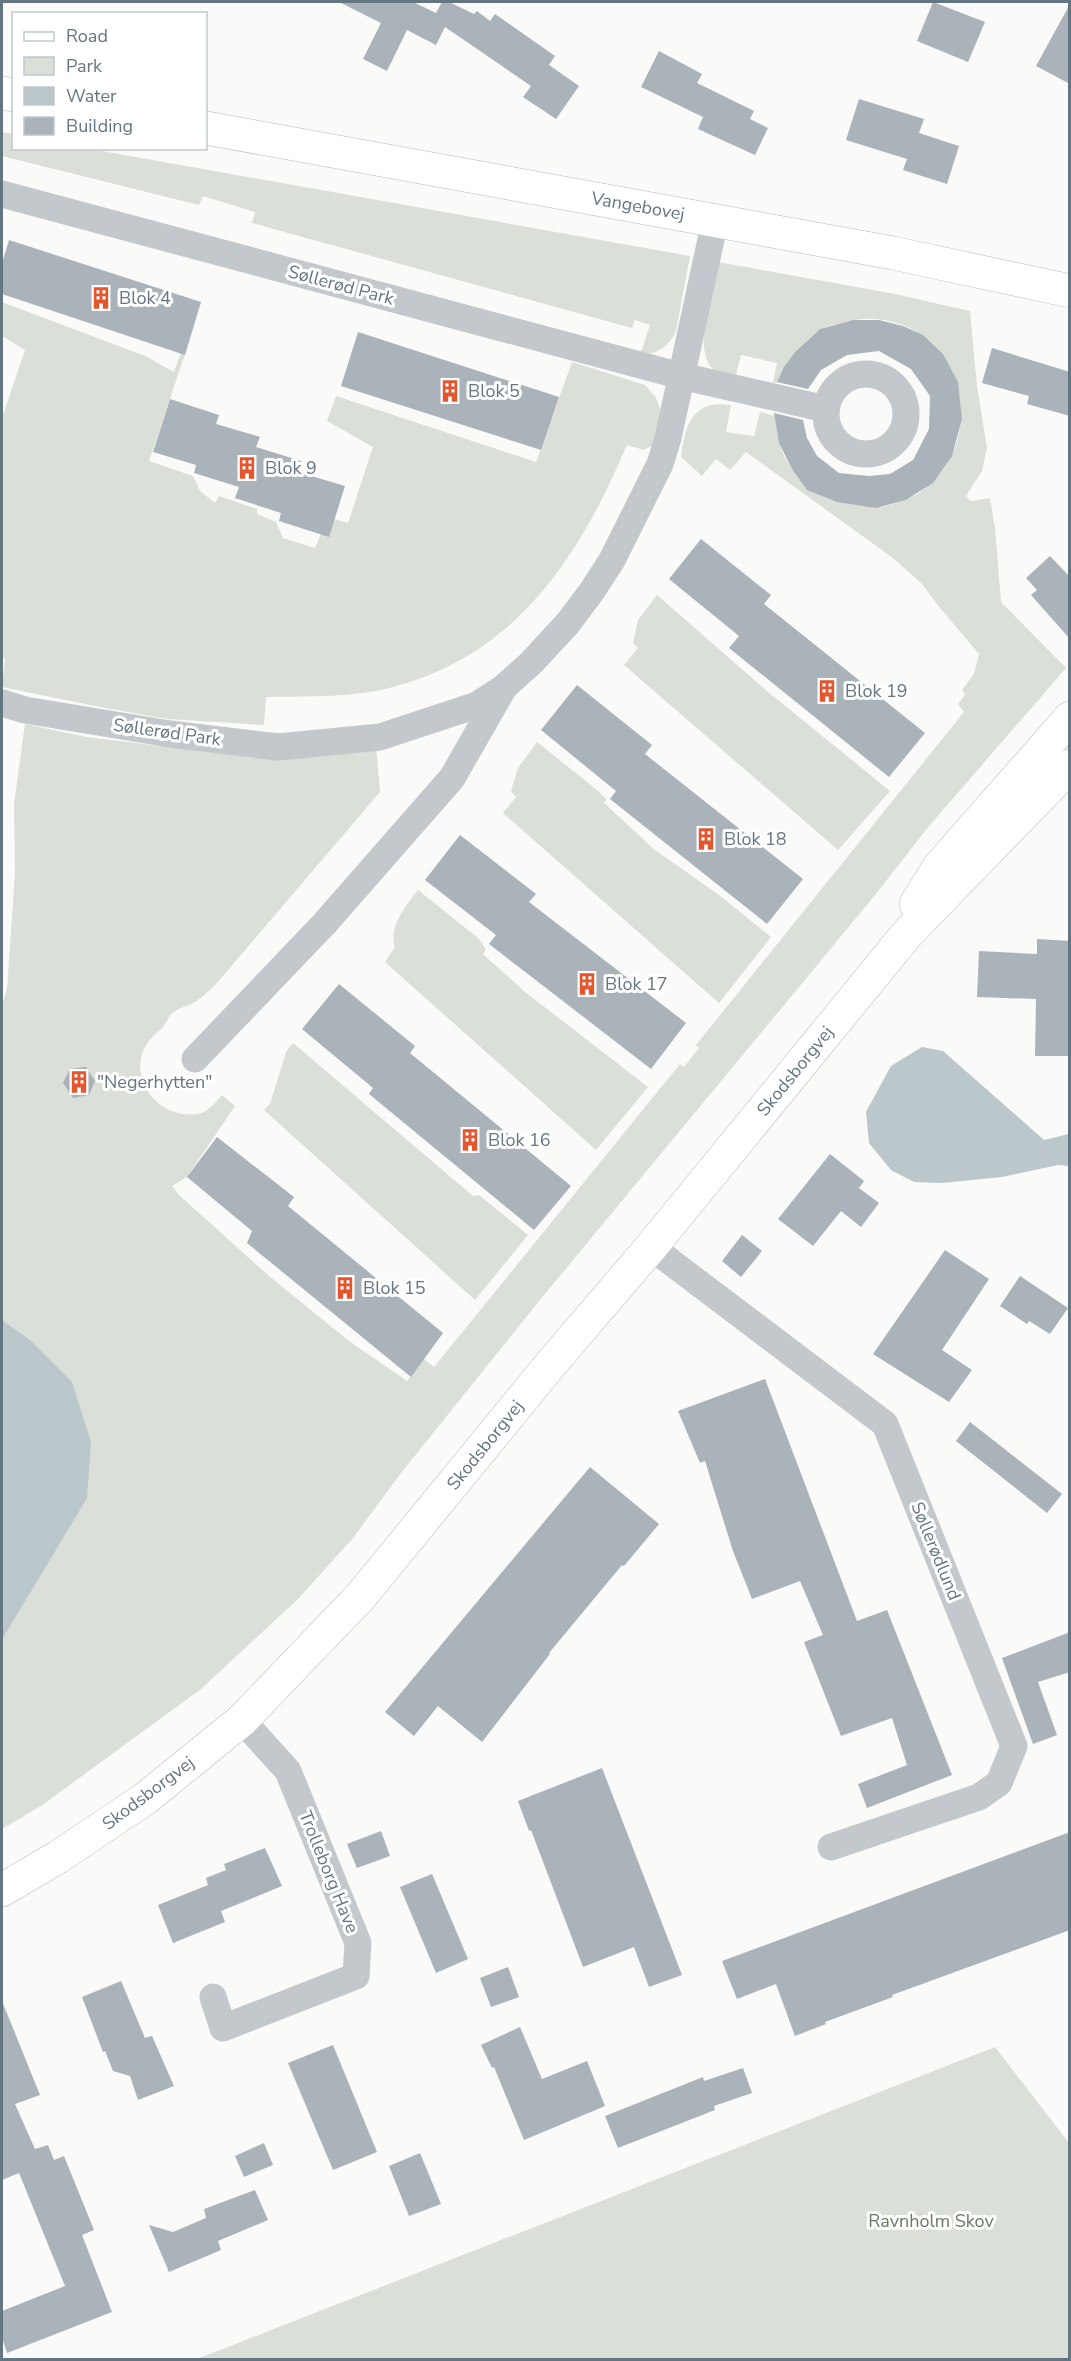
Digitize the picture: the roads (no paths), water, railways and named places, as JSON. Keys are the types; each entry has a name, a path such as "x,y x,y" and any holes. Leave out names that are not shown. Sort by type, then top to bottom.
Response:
{"street":[{"name":"Vangebovej","path":"207,128 893,253 1070,291"},
{"name":"Søllerød Park","path":"2,194 681,376 826,409"},
{"name":"Søllerød Park","path":"2,703 25,710 159,732 278,747 380,737 477,705 503,688 531,663 568,623 592,591 612,560 660,464 715,221"},
{"name":"Søllerød Park","path":"195,1059 325,923 452,778 503,688"},
{"name":"Skodsborgvej","path":"907,934 910,913 939,867 1070,718"},
{"name":"Skodsborgvej","path":"2,1890 58,1857 146,1798 242,1720 361,1596 907,934 1070,766"},
{"name":"Søllerødlund","path":"651,1247 885,1424 1014,1746 999,1783 979,1797 831,1847"},
{"name":"Trolleborg Have","path":"213,1997 223,2028 356,1976 358,1943 288,1771 242,1720"}],"water":[{"path":"922,1047 943,1051 1044,1140 1069,1134 1069,1166 1058,1165 1002,1177 942,1183 914,1182 891,1170 869,1143 866,1112 891,1066"},
{"path":"2,1320 29,1339 72,1382 91,1442 87,1498 2,1640"}],"place":[{"name":"Blok 4","path":"101,298"},
{"name":"Blok 5","path":"450,391"},
{"name":"Blok 9","path":"247,468"},
{"name":"Blok 19","path":"827,691"},
{"name":"Blok 18","path":"706,839"},
{"name":"Blok 17","path":"587,984"},
{"name":"\"Negerhytten\"","path":"79,1082"},
{"name":"Blok 16","path":"470,1140"},
{"name":"Blok 15","path":"345,1288"}],"park label":[{"name":"Ravnholm Skov","path":"931,2221"}]}
